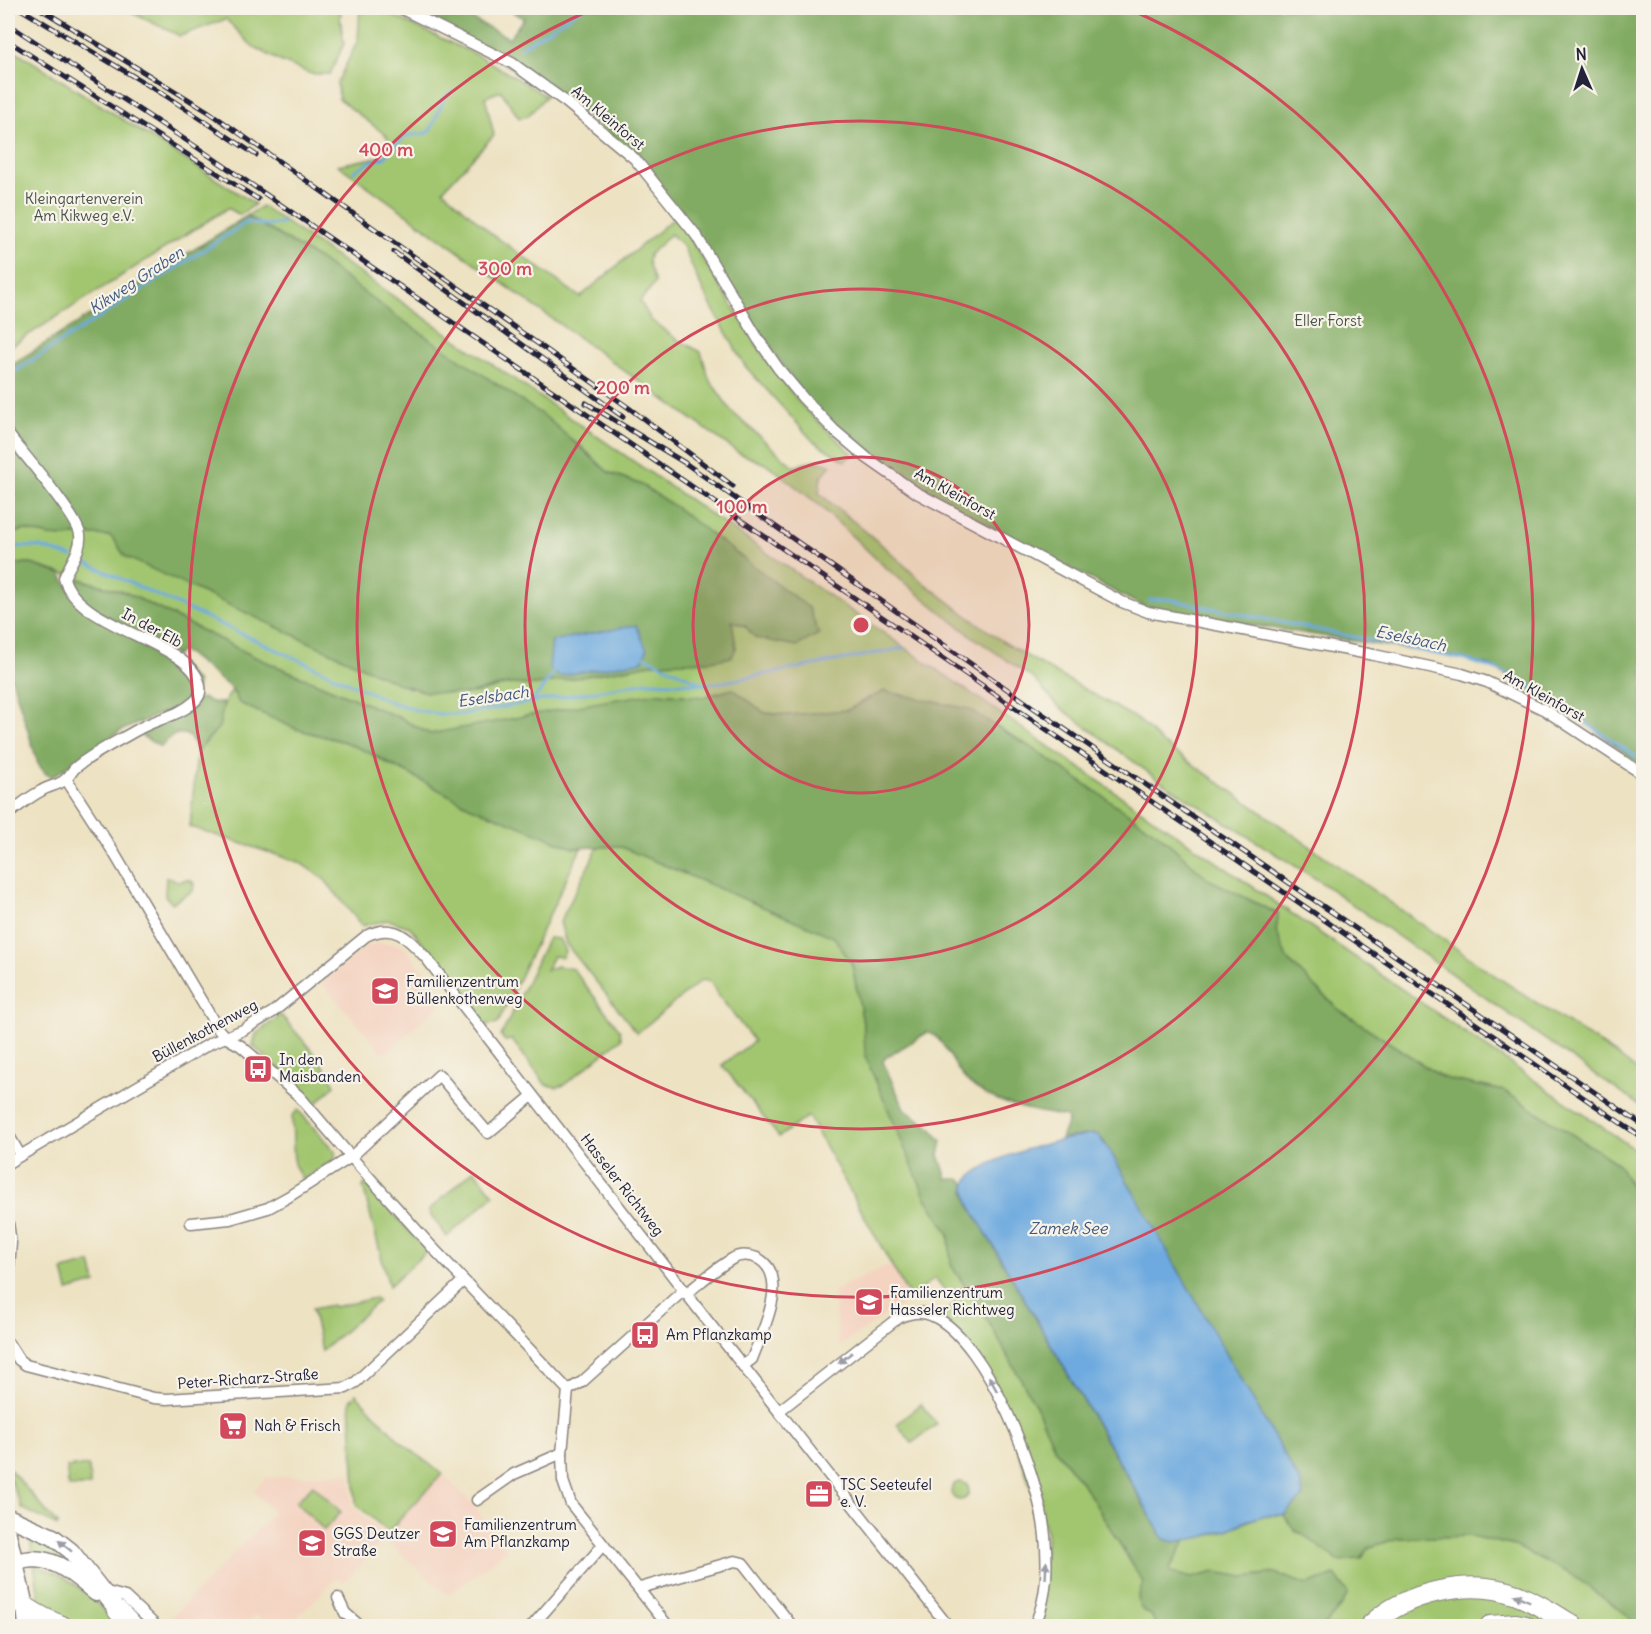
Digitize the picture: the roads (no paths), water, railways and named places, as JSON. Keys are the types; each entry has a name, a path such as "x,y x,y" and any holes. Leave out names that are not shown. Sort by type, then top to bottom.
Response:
{"highway":[{"path":"1370,1626 1391,1610 1418,1597 1452,1589 1480,1588 1515,1594 1547,1609 1573,1626"},
{"path":"8,1589 25,1606 62,1626"},
{"path":"121,1604 132,1626"},
{"path":"1490,1626 1515,1624 1526,1626"}],"main road":[{"path":"8,1517 34,1527 62,1544 80,1561 96,1589"},
{"path":"8,1534 12,1565 25,1606 27,1626"},
{"path":"12,1565 27,1560 46,1560 66,1569 121,1604"},
{"path":"8,1616 9,1626"}],"street":[{"name":"Am Kleinforst","path":"400,8 512,63 566,102 635,159 696,235 758,339 803,399 867,458 917,493 1122,602 1148,612 1374,655 1462,674 1487,682 1545,710 1644,775"},
{"name":"In der Elb","path":"8,434 75,522 81,535 64,578 79,602 126,632 186,663 198,678 201,690 198,698 188,707 139,728 89,758 70,772 66,779 40,791 8,814"},
{"path":"66,779 225,1037 241,1046 299,1096 463,1281 568,1390 562,1453 563,1481 571,1504 668,1626"},
{"name":"Büllenkothenweg","path":"8,1163 211,1043 243,1030 273,1012 366,936 380,930 398,932"},
{"name":"Hasseler Richtweg","path":"398,932 410,939 427,958 948,1626"},
{"path":"191,1223 230,1219 268,1208 304,1188 351,1157 439,1075 488,1133 532,1095"},
{"path":"8,1134 20,1155"},
{"path":"8,1223 11,1243 8,1277"},
{"path":"568,1390 582,1382 686,1292 736,1257 753,1257 765,1265 774,1281 772,1301 752,1359 744,1365"},
{"name":"Peter-Richarz-Straße","path":"8,1342 19,1360 26,1365 154,1398 346,1388 356,1382 463,1281"},
{"path":"779,1411 898,1318 916,1312 934,1316 941,1321 973,1353 992,1380 1032,1478 1045,1534 1046,1565 1044,1596 1034,1626"},
{"path":"477,1500 514,1474 562,1453"},
{"path":"532,1626 603,1545"},
{"path":"640,1588 735,1561 743,1563 792,1626"},
{"path":"338,1598 345,1613 360,1626"},
{"path":"121,1604 156,1626"}],"water":[{"path":"636,625 647,650 642,661 559,676 549,668 552,641"},
{"name":"Zamek See","path":"1091,1134 1098,1135 1110,1151 1301,1484 1303,1497 1284,1515 1266,1515 1203,1537 1174,1542 1164,1539 969,1204 965,1185 973,1175 986,1166 1022,1151"}],"waterway":[{"name":"Kikweg Graben","path":"520,48 582,8"},
{"name":"Kikweg Graben","path":"354,171 384,158 405,136 427,133 431,129 444,98 451,92"},
{"name":"Kikweg Graben","path":"8,376 247,222 266,225 283,223"},
{"name":"Eselsbach","path":"8,546 40,547 72,557"},
{"name":"Eselsbach","path":"78,559 391,702 439,714 463,714 648,682 703,684 723,682 904,648"},
{"name":"Eselsbach","path":"1149,600 1168,599 1467,660 1498,670 1528,684 1644,762"},
{"path":"644,656 701,683"},
{"path":"532,702 554,672"}],"railway":[{"path":"19,8 163,94 256,155"},
{"path":"39,8 209,112 629,408 733,486"},
{"path":"8,24 201,150 1644,1139"},
{"path":"8,41 258,199"},
{"path":"394,252 623,417"},
{"path":"586,403 685,463 1034,708 1644,1126"}],"place":[{"name":"Familienzentrum Büllenkothenweg","path":"385,991"},
{"name":"In den Maisbanden","path":"258,1069"},
{"name":"Familienzentrum Hasseler Richtweg","path":"869,1302"},
{"name":"Am Pflanzkamp","path":"645,1335"},
{"name":"Nah & Frisch","path":"233,1426"},
{"name":"TSC Seeteufel e. V.","path":"819,1494"},
{"name":"Familienzentrum Am Pflanzkamp","path":"443,1534"},
{"name":"GGS Deutzer Straße","path":"312,1543"}],"park label":[{"name":"Kleingartenverein Am Kikweg e.V.","path":"84,208"},
{"name":"Eller Forst","path":"1328,321"}]}
